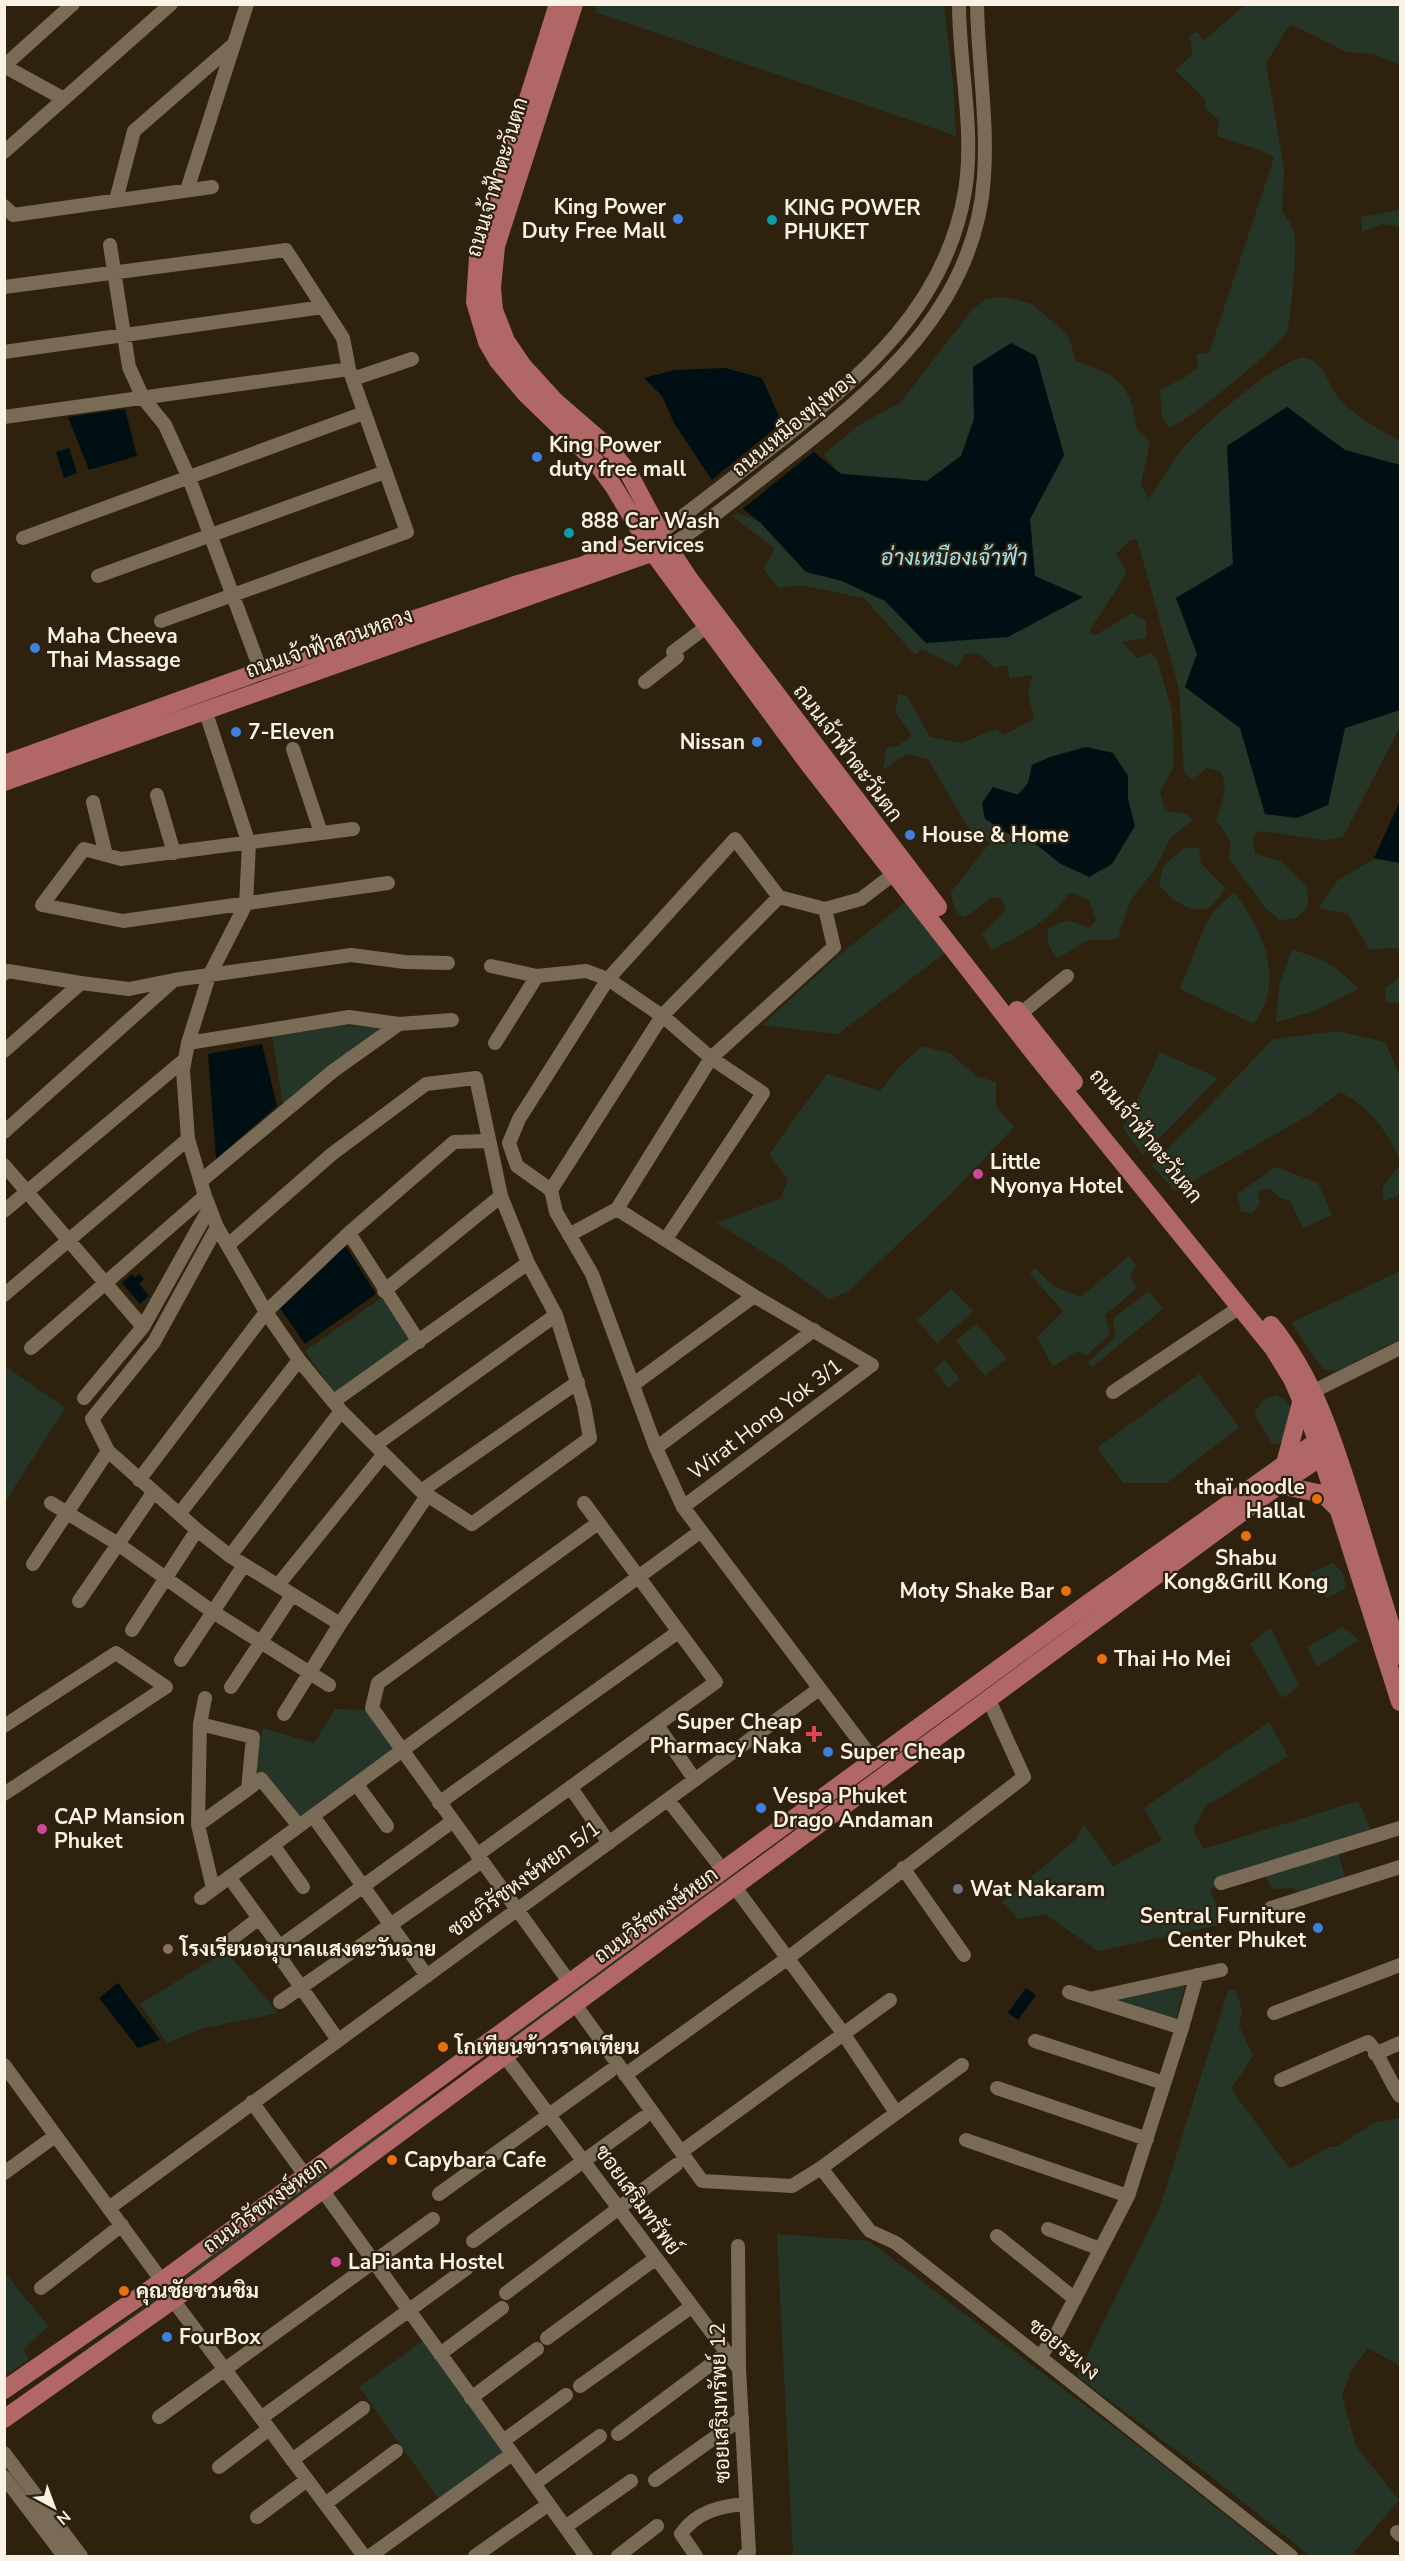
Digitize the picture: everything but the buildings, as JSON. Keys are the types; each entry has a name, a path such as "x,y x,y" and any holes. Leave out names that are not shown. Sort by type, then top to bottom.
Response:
{"main road":[{"name":"ถนนเจ้าฟ้าตะวันตก","path":"558,4 534,73 480,249 475,279 478,315 487,342 498,361 525,393 595,461 657,543 690,580 1020,1014 1298,1361 1325,1445 1397,1633 1401,1656"},
{"name":"ถนนเจ้าฟ้าตะวันตก","path":"574,4 500,231 493,268 492,298 501,331 514,354 548,394 614,454 628,472 657,543 706,627 1037,1057 1240,1307 1308,1395"},
{"name":"ถนนเจ้าฟ้าสวนหลวง","path":"4,782 93,741 261,671 515,585 657,543"},
{"name":"ถนนเจ้าฟ้าสวนหลวง","path":"4,764 205,710 657,543"},
{"path":"1286,1460 1308,1395"},
{"name":"ถนนเจ้าฟ้าตะวันตก","path":"1325,1445 1341,1515 1401,1702"},
{"name":"ถนนวิรัชหงษ์หยก","path":"4,2390 162,2281 305,2175 457,2067 723,1870 806,1812 1286,1460 1325,1445"},
{"name":"ถนนวิรัชหงษ์หยก","path":"4,2419 323,2191 574,2003 817,1827 1279,1485 1325,1445"},
{"path":"1279,1485 1323,1494 1334,1503 1341,1515"},
{"path":"1087,1604 1099,1619"},
{"path":"806,1812 817,1827"},
{"path":"457,2067 468,2082"}],"street":[{"path":"64,99 4,66 73,4"},
{"path":"4,152 171,4"},
{"path":"187,190 247,4"},
{"name":"ถนนเหมืองทุ่งทอง","path":"657,543 704,501 847,388 891,342 917,308 948,254 964,191 967,165 959,4"},
{"name":"ถนนเหมืองทุ่งทอง","path":"657,543 716,515 854,406 908,351 950,292 973,236 984,177 977,4"},
{"path":"116,200 134,130 234,44"},
{"path":"960,48 978,46"},
{"path":"4,206 13,215 212,187"},
{"path":"110,245 129,367 143,398 165,424 189,478 261,671"},
{"path":"4,287 286,250 343,338 351,374 407,532 233,593 161,621"},
{"path":"4,352 124,333 322,308"},
{"path":"4,417 351,374 412,359"},
{"path":"23,537 364,413"},
{"path":"98,576 385,472"},
{"path":"645,682 677,657 673,652 706,627"},
{"path":"205,710 249,844 246,904 209,976 188,1043 183,1070 188,1139 217,1227 266,1312 299,1360 337,1406 424,1493 472,1524 590,1438 578,1382 556,1315 528,1263 501,1196 476,1078 426,1084 332,1154 228,1245"},
{"path":"292,749 321,833"},
{"path":"157,795 174,853"},
{"path":"93,802 106,855"},
{"path":"353,829 121,859 84,849 42,905 123,921 388,883"},
{"path":"874,1762 683,1507 656,1448 592,1274 556,1212 550,1190 517,1166 509,1143 519,1119 608,979 735,839 779,897 825,909 861,899 895,873"},
{"path":"550,1190 662,1016 779,897"},
{"path":"569,1235 617,1209 711,1058 834,946 825,909"},
{"path":"4,974 8,971 129,989 174,980 351,955 405,962 448,963"},
{"path":"490,966 537,976 586,971 608,979 662,1016 711,1058 763,1093 666,1239"},
{"path":"1020,1014 1067,975"},
{"path":"495,1043 537,976"},
{"path":"4,1132 174,980"},
{"path":"4,1051 81,983"},
{"path":"188,1043 349,1017 399,1024 452,1020"},
{"path":"201,1181 333,1071 399,1024"},
{"path":"4,1211 184,1060"},
{"path":"4,1295 188,1139"},
{"path":"139,1480 266,1312 349,1233 454,1142 488,1141"},
{"path":"4,1165 143,1327"},
{"path":"384,1290 501,1196"},
{"path":"31,1348 207,1202"},
{"path":"84,1398 143,1327 207,1202"},
{"path":"617,1209 754,1296 814,1330 656,1448"},
{"path":"217,1227 154,1342 92,1419 108,1450 153,1493 180,1513 197,1530 230,1556 340,1623"},
{"path":"349,1233 420,1342"},
{"path":"230,1556 337,1406 528,1263"},
{"path":"634,1384 754,1296"},
{"path":"1113,1392 1240,1307"},
{"path":"278,1584 380,1450 556,1315"},
{"name":"Wirat Hong Yok 3/1","path":"683,1507 872,1365 814,1330"},
{"path":"1308,1395 1401,1348"},
{"path":"180,1513 299,1360"},
{"path":"284,1714 424,1493 578,1382"},
{"path":"33,1564 108,1450"},
{"path":"79,1601 153,1493"},
{"path":"51,1503 118,1544 213,1612 329,1685"},
{"path":"280,2002 391,1925 571,1788 716,1682 584,1503"},
{"path":"570,1983 372,1708 378,1683 598,1522"},
{"path":"132,1630 197,1530"},
{"path":"201,1898 403,1752 701,1531"},
{"path":"181,1660 244,1565"},
{"path":"231,1687 292,1595"},
{"path":"440,1803 678,1632"},
{"path":"4,1726 116,1653 166,1687 4,1794"},
{"name":"ซอยวิรัชหงษ์หยก 5/1","path":"109,2208 819,1689"},
{"path":"205,1698 200,1724 198,1825 213,1888"},
{"path":"625,2075 788,1958 1024,1777 989,1700"},
{"path":"200,1724 253,1737 248,1789"},
{"path":"657,1725 695,1780"},
{"path":"198,1825 261,1779 299,1826"},
{"path":"357,1785 387,1826"},
{"path":"571,1788 609,1843"},
{"path":"668,1800 723,1870"},
{"path":"313,1816 427,1976"},
{"path":"338,2040 275,1950 453,1821"},
{"path":"1221,1882 1401,1828"},
{"path":"273,1845 303,1887"},
{"path":"1271,1908 1401,1867"},
{"path":"903,1869 964,1955"},
{"path":"229,1877 279,1947"},
{"path":"734,1886 843,2033 896,2112"},
{"path":"233,1938 259,1918"},
{"path":"1274,2013 1401,1965"},
{"path":"1094,1998 1221,1970"},
{"path":"1040,2357 1075,2299 1128,2196 1197,1976"},
{"path":"1070,1992 1182,2028"},
{"path":"506,2293 843,2033 890,2000"},
{"path":"574,2003 625,2075 679,2159 702,2181 792,2186 821,2168 962,2065"},
{"path":"1035,2041 1164,2084"},
{"path":"1281,2080 1365,2042 1371,2044 1401,2096"},
{"path":"1375,2054 1401,2043"},
{"name":"ซอยเสริมทรัพย์","path":"504,2055 739,2369"},
{"path":"4,2065 162,2281"},
{"path":"439,2194 610,2071"},
{"path":"997,2088 1147,2139"},
{"path":"252,2102 305,2175"},
{"path":"473,2241 643,2118"},
{"path":"4,2173 55,2136"},
{"path":"966,2140 1128,2196"},
{"name":"ซอยระเงง","path":"821,2168 870,2230 896,2243 1291,2556"},
{"path":"323,2191 586,2556"},
{"path":"159,2417 433,2219"},
{"path":"41,2288 122,2225"},
{"path":"1048,2229 1100,2249"},
{"path":"997,2236 1075,2299"},
{"name":"ซอยเสริมทรัพย์ 12","path":"738,2246 739,2369 749,2552 744,2556"},
{"path":"547,2338 655,2259"},
{"path":"219,2467 265,2423 467,2268"},
{"path":"173,2300 361,2552 346,2556"},
{"path":"580,2386 691,2307"},
{"path":"440,2354 502,2308"},
{"path":"471,2398 537,2349"},
{"path":"618,2434 726,2352"},
{"path":"503,2441 566,2394"},
{"path":"292,2460 363,2408"},
{"path":"655,2480 742,2418"},
{"path":"534,2484 600,2436"},
{"path":"325,2504 396,2451"},
{"path":"4,2453 81,2556"},
{"path":"370,2556 512,2454"},
{"path":"4,2477 64,2556"},
{"path":"257,2517 307,2480"},
{"path":"565,2528 631,2481"},
{"path":"476,2556 549,2504"},
{"path":"696,2556 681,2534 686,2526 718,2506 745,2504"},
{"path":"618,2556 657,2526"}],"green space":[{"path":"597,5 944,5 953,82 956,136 595,12"},
{"path":"1245,5 1400,5 1400,65 1374,54 1347,52 1290,24 1266,63 1284,168 1282,212 1290,223 1295,237 1293,286 1288,327 1279,341 1250,369 1211,400 1169,428 1162,416 1160,390 1184,378 1198,367 1196,354 1209,353 1274,158 1266,152 1217,136 1219,120 1206,109 1205,99 1175,70 1192,55 1190,35 1198,32 1203,41"},
{"path":"1400,210 1400,227 1382,224 1362,232 1361,217"},
{"path":"1005,297 1032,304 1068,335 1076,361 1102,371 1120,384 1131,402 1137,430 1150,442 1141,484 1149,499 1176,458 1194,437 1243,393 1280,367 1295,360 1306,358 1312,360 1322,370 1340,400 1368,423 1400,441 1400,465 1345,450 1287,407 1227,446 1233,564 1176,598 1197,654 1185,687 1240,728 1265,814 1328,805 1345,728 1400,710 1400,727 1343,837 1325,840 1260,831 1253,836 1255,854 1281,861 1307,887 1308,905 1297,918 1280,920 1266,909 1229,859 1231,842 1216,820 1224,789 1220,771 1206,768 1193,780 1184,772 1179,689 1137,539 1129,541 1116,554 1127,573 1088,633 1096,635 1132,613 1146,621 1146,638 1122,642 1137,658 1151,653 1157,659 1172,711 1174,766 1160,792 1165,811 1187,814 1192,821 1171,837 1154,870 1130,901 1118,938 1088,940 1058,958 1052,952 1049,944 1049,928 1067,920 1090,928 1096,920 1089,900 1072,893 1068,894 1044,920 991,950 982,934 1006,910 1000,897 991,898 966,917 957,911 951,892 990,843 967,826 928,759 906,754 883,770 886,748 897,746 912,736 895,711 899,694 907,696 930,737 961,743 997,729 1004,735 1034,719 1028,693 1032,675 1010,678 1007,665 995,668 978,653 964,655 958,667 922,649 915,655 864,598 800,585 779,588 763,568 775,549 732,516 737,513 760,522 806,572 842,581 885,601 926,642 1083,597 1035,576 1030,519 1064,455 1036,356 973,367 974,419 961,456 927,481 839,473 824,454 859,425 901,402 971,311 986,299","holes":["1086,747 1113,753 1128,776 1128,799 1134,826 1112,864 1061,864 1037,845 1009,834 993,787 1018,795 1028,783 1032,765 1050,757"]},
{"path":"1184,848 1199,848 1201,863 1225,888 1210,907 1188,908 1175,900 1159,885 1163,866"},
{"path":"1374,859 1400,863 1400,948 1369,949 1348,914 1318,908 1338,880"},
{"path":"1234,892 1254,923 1267,955 1268,989 1264,1007 1254,1024 1180,989 1205,926 1213,912"},
{"path":"908,900 949,950 838,1034 762,1025 837,957"},
{"path":"1292,950 1329,964 1358,989 1315,1011 1276,1022 1279,986"},
{"path":"1400,978 1400,1004 1386,1002 1385,988"},
{"path":"343,1026 383,1027 283,1104 272,1036"},
{"path":"1337,1031 1385,1042 1400,1077 1400,1159 1389,1138 1369,1112 1340,1092 1309,1115 1175,1191 1152,1166 1273,1039"},
{"path":"922,1046 950,1053 976,1076 996,1082 996,1106 1014,1127 950,1195 847,1292 829,1299 782,1264 717,1223 781,1198 788,1180 769,1154 827,1074 880,1091 900,1066"},
{"path":"1160,1052 1218,1078 1143,1155 1123,1129"},
{"path":"1400,1164 1400,1195 1384,1201 1382,1188"},
{"path":"1276,1167 1318,1183 1332,1215 1303,1228 1290,1201 1280,1198 1270,1188 1258,1191 1260,1204 1252,1213 1241,1212 1237,1194"},
{"path":"1129,1256 1136,1266 1130,1275 1137,1288 1105,1315 1110,1334 1086,1356 1077,1351 1053,1367 1037,1337 1063,1311 1030,1274 1035,1268 1052,1285 1081,1297"},
{"path":"1400,1271 1400,1339 1337,1371 1323,1369 1291,1323"},
{"path":"951,1289 973,1311 937,1344 917,1320"},
{"path":"1148,1291 1163,1309 1092,1367 1088,1362 1116,1336 1113,1319"},
{"path":"383,1297 414,1341 336,1395 305,1351"},
{"path":"976,1324 1007,1358 985,1376 956,1341"},
{"path":"945,1360 960,1379 948,1388 934,1369"},
{"path":"5,1366 65,1408 5,1502"},
{"path":"1199,1374 1239,1427 1167,1483 1123,1483 1097,1448"},
{"path":"1276,1395 1285,1400 1297,1415 1288,1436 1279,1444 1272,1444 1254,1413 1264,1400"},
{"path":"1333,1563 1343,1573 1346,1589 1326,1598 1324,1593 1314,1595 1312,1587 1316,1585 1310,1573"},
{"path":"1343,1627 1359,1640 1317,1667 1307,1647"},
{"path":"1271,1628 1299,1686 1282,1698 1250,1644"},
{"path":"335,1709 370,1710 399,1751 299,1822 254,1766 263,1728 314,1743"},
{"path":"1269,1722 1288,1756 1206,1806 1193,1829 1203,1849 1358,1801 1371,1830 1210,1889 1223,1924 1098,1951 1045,1914 1018,1919 1002,1902 1076,1839 1084,1824 1113,1866 1162,1840 1144,1808"},
{"path":"1338,1851 1345,1878 1301,1895 1294,1888 1272,1889 1264,1872"},
{"path":"763,1856 544,2018 484,2057 739,1870"},
{"path":"226,1951 278,2013 201,2029 167,2043 140,2004"},
{"path":"1185,1985 1175,2021 1114,1998"},
{"path":"1228,1990 1236,1991 1242,2010 1239,2026 1253,2056 1231,2089 1290,2169 1329,2147 1336,2147 1374,2123 1400,2118 1400,2366 1368,2348 1351,2371 1342,2396 1356,2446 1399,2500 1351,2556 1310,2556 1208,2474 1077,2376 1160,2207"},
{"path":"458,2079 25,2397 23,2396 410,2110 428,2101"},
{"path":"777,2234 869,2241 1154,2458 1277,2556 793,2556"},
{"path":"5,2273 48,2326 23,2350 29,2359 5,2376"},
{"path":"423,2341 504,2453 439,2499 359,2387"}],"water":[{"name":"อ่างเหมืองเจ้าฟ้า","path":"1011,343 1036,356 1064,455 1030,519 1035,576 1083,597 1008,637 926,643 885,601 842,581 806,572 760,522 719,491 674,423 662,396 644,378 674,370 725,368 762,378 784,428 841,474 927,481 961,456 974,419 973,367"},
{"path":"1287,407 1345,450 1400,465 1400,710 1345,728 1328,805 1297,818 1265,814 1240,728 1185,687 1197,654 1176,598 1233,564 1227,446"},
{"path":"125,409 137,456 89,470 68,417"},
{"path":"69,448 77,473 64,478 56,452"},
{"path":"1086,747 1113,753 1128,776 1128,799 1135,826 1112,864 1089,877 1061,864 1037,845 1009,834 985,819 982,803 993,787 1018,795 1028,783 1032,765 1050,757"},
{"path":"1400,801 1400,863 1374,858"},
{"path":"262,1044 277,1106 216,1159 208,1054"},
{"path":"345,1245 376,1294 305,1344 280,1308"},
{"path":"132,1274 135,1278 139,1274 144,1279 139,1284 149,1296 140,1304 122,1283"},
{"path":"118,1983 160,2040 138,2048 99,1998"},
{"path":"1026,1988 1036,1995 1018,2020 1008,2013"}],"pier":[{"path":"784,421 816,450 740,511 717,493 709,482"}],"place":[{"name":"King Power Duty Free Mall","path":"678,219"},
{"name":"KING POWER PHUKET","path":"772,220"},
{"name":"King Power duty free mall","path":"537,457"},
{"name":"888 Car Wash and Services","path":"569,533"},
{"name":"Maha Cheeva Thai Massage","path":"35,648"},
{"name":"7-Eleven","path":"236,732"},
{"name":"Nissan","path":"757,742"},
{"name":"House & Home","path":"910,835"},
{"name":"Little Nyonya Hotel","path":"978,1174"},
{"name":"thaï noodle Hallal","path":"1317,1499"},
{"name":"Shabu Kong&Grill Kong","path":"1246,1536"},
{"name":"Moty Shake Bar","path":"1066,1591"},
{"name":"Thai Ho Mei","path":"1102,1659"},
{"name":"Super Cheap Pharmacy Naka","path":"814,1734"},
{"name":"Super Cheap","path":"828,1752"},
{"name":"Vespa Phuket Drago Andaman","path":"761,1808"},
{"name":"CAP Mansion Phuket","path":"42,1829"},
{"name":"Wat Nakaram","path":"958,1889"},
{"name":"Sentral Furniture Center Phuket","path":"1318,1928"},
{"name":"โรงเรียนอนุบาลแสงตะวันฉาย","path":"168,1949"},
{"name":"โกเทียนข้าวราดเทียน","path":"443,2047"},
{"name":"Capybara Cafe","path":"392,2160"},
{"name":"LaPianta Hostel","path":"336,2262"},
{"name":"คุณชัยชวนชิม","path":"124,2291"},
{"name":"FourBox","path":"167,2337"}]}
